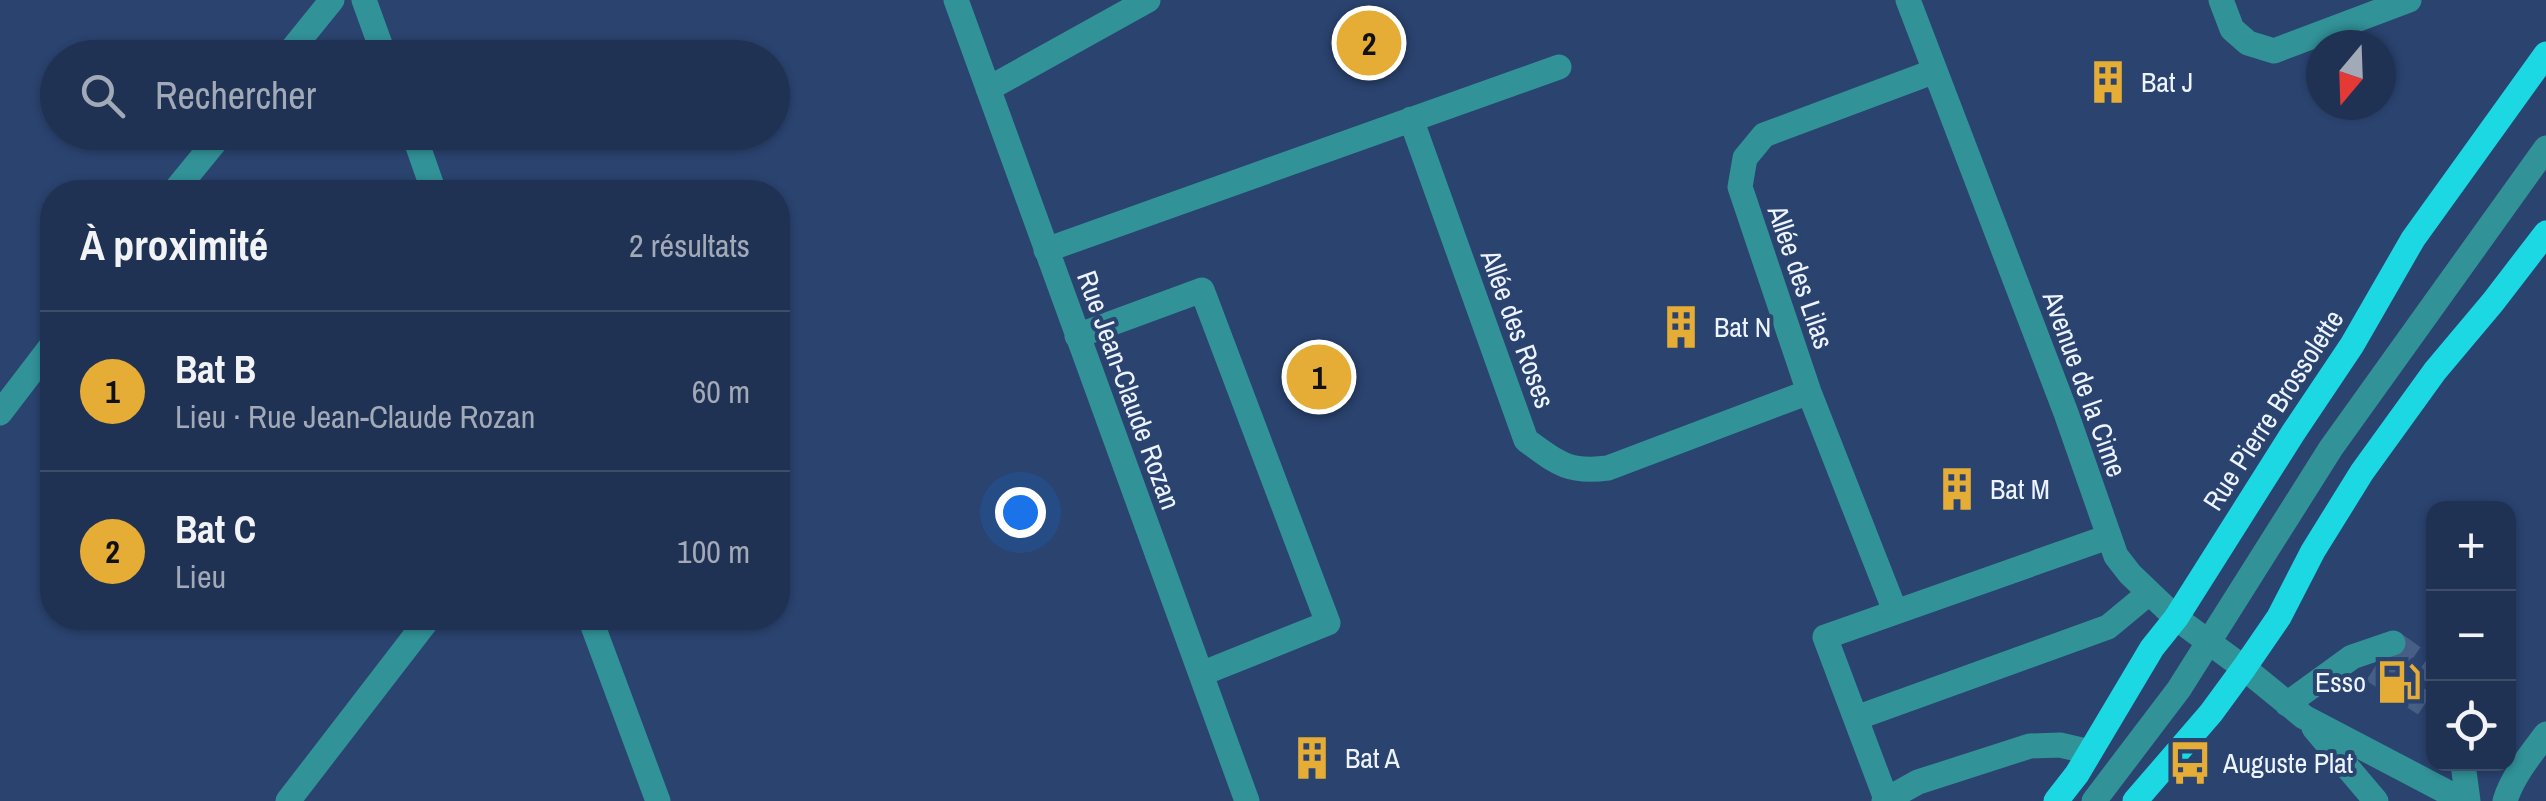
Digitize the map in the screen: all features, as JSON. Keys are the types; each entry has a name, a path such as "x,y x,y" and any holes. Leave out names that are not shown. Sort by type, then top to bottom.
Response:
{"main road":[{"name":"Rue Pierre Brossolette","path":"2056,801 2352,345 2412,239 2546,54"},
{"path":"2135,801 2211,713 2244,668 2279,617 2313,551 2362,472 2436,371 2546,234"}],"street":[{"path":"300,40 332,0"},
{"path":"364,0 379,40"},
{"name":"Rue Jean-Claude Rozan","path":"956,0 1246,801"},
{"path":"988,89 1148,0"},
{"name":"Avenue de la Cime","path":"1908,0 2066,413 2116,556 2176,618 2295,710"},
{"path":"2221,0 2232,30 2248,43 2274,51 2410,0"},
{"path":"1046,250 1559,67"},
{"name":"Allée des Lilas","path":"1895,611 1809,392 1740,187 1745,158 1764,134 1935,71"},
{"name":"Allée des Roses","path":"1412,120 1526,440 1554,461 1584,471 1608,468 1809,392"},
{"path":"2094,801 2179,689 2332,448 2546,148"},
{"path":"184,180 208,150"},
{"path":"419,150 430,180"},
{"path":"1077,336 1202,290 1328,622 1200,674"},
{"path":"0,413 40,361"},
{"path":"2090,752 2030,746 1918,782 1885,800 1825,637 2108,537"},
{"path":"1856,718 2108,627 2149,593"},
{"path":"288,801 421,630"},
{"path":"594,630 658,801"},
{"path":"2295,710 2392,643"},
{"path":"2295,710 2376,801"},
{"path":"2295,710 2466,801"},
{"path":"2505,801 2546,734"},
{"path":"2464,771 2466,801"}],"tunnel":[{"path":"2393,643 2426,666"},
{"path":"2373,670 2426,705"}],"place":[{"name":"Bat C","path":"1369,43"},
{"name":"Bat J","path":"2108,82"},
{"name":"Bat N","path":"1681,327"},
{"name":"Bat B","path":"1319,377"},
{"name":"Bat M","path":"1957,489"},
{"name":"Esso","path":"2399,682"},
{"name":"Bat A","path":"1312,758"},
{"name":"Auguste Plat","path":"2190,763"}]}
